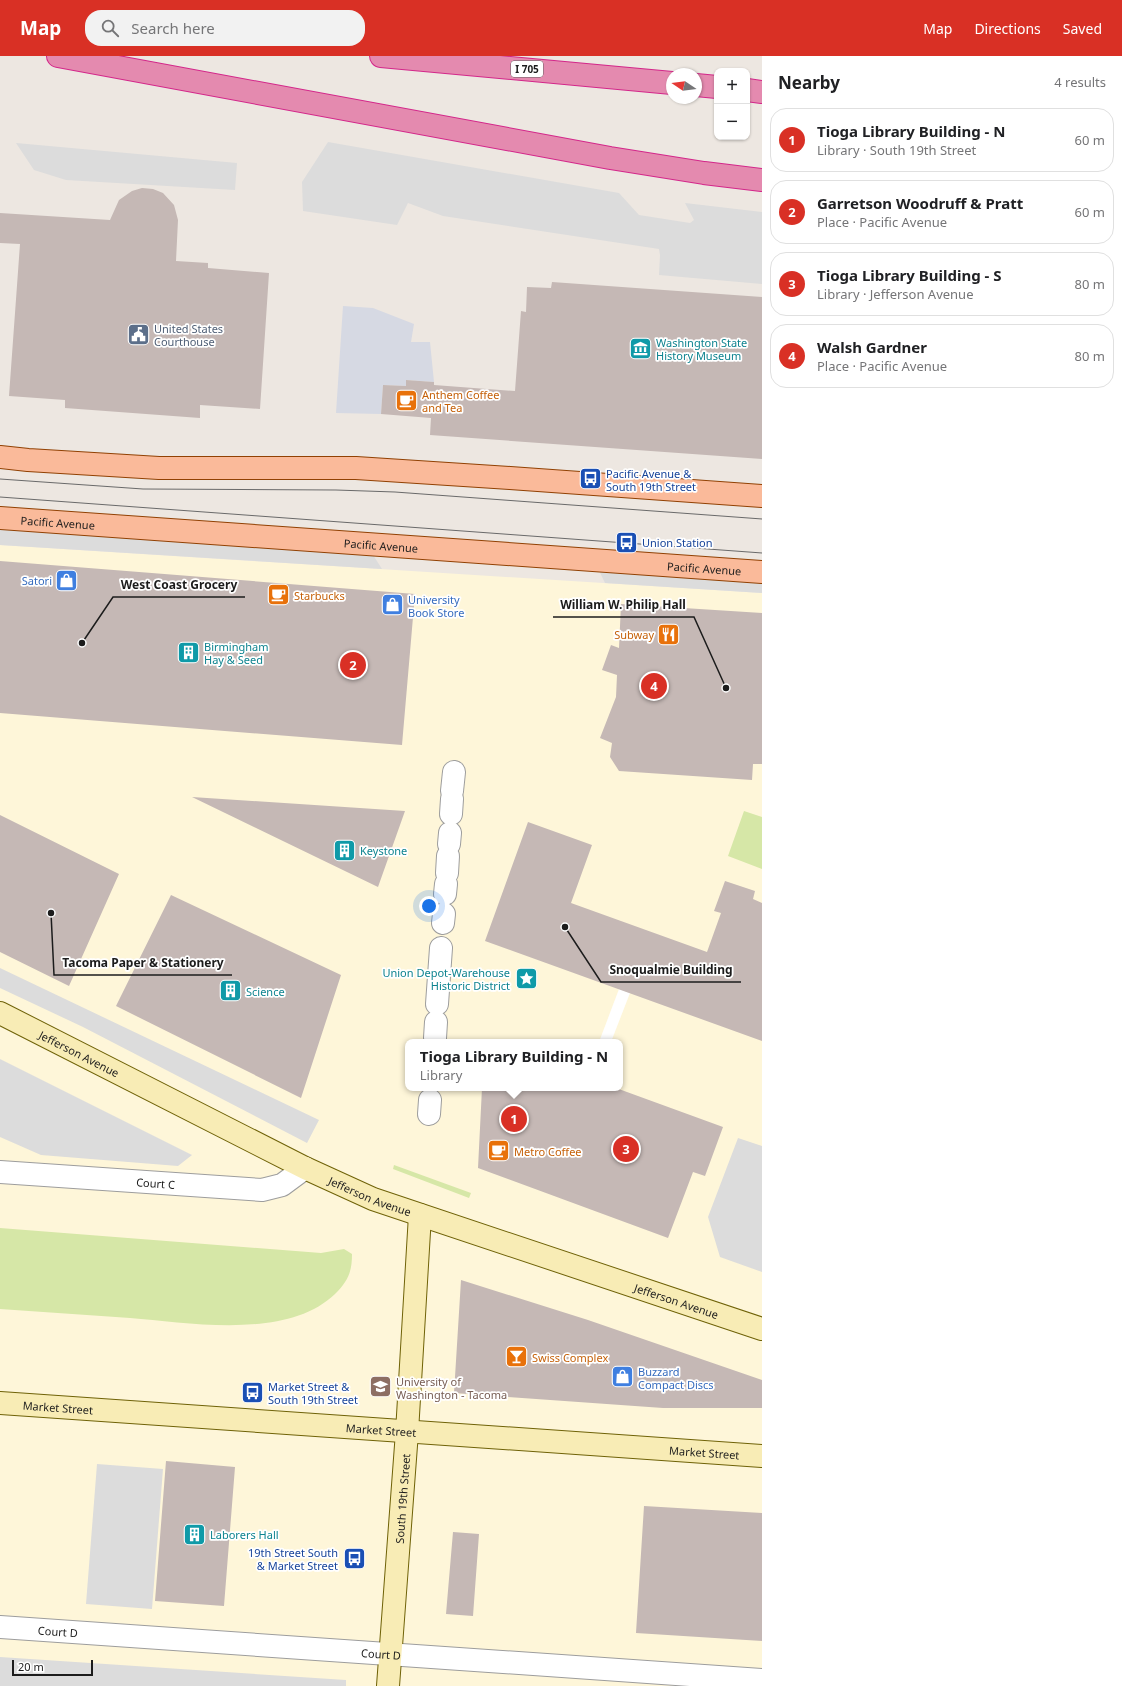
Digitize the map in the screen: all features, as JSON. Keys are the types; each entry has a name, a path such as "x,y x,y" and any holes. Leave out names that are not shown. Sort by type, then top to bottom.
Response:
{"highway":[{"path":"58,56 610,158 704,173 762,180"},
{"name":"I 705","path":"381,56 666,82"},
{"path":"702,86 714,87"},
{"path":"750,90 762,92"}],"main road":[{"path":"0,457 158,468 356,468 762,496"},
{"name":"Pacific Avenue","path":"0,518 762,572"}],"street":[{"path":"436,1021 447,867"},
{"name":"Jefferson Avenue","path":"0,1013 305,1168 373,1199 762,1329"},
{"name":"Court C","path":"0,1172 262,1190 282,1185 305,1168"},
{"name":"South 19th Street","path":"388,1686 407,1432 420,1215"},
{"name":"Market Street","path":"0,1403 762,1456"},
{"name":"Court D","path":"0,1627 762,1680"}],"shaded area":[{"path":"328,142 619,193 639,215 690,223 694,220 685,203 762,212 762,284 659,275 659,249 443,216 408,203 397,225 303,211 302,182"},
{"path":"16,143 237,163 235,190 66,180 34,170"},
{"path":"343,306 373,308 414,324 411,342 430,342 434,382 407,380 406,386 383,385 381,414 336,413"},
{"path":"0,518 366,544 382,569 0,545"},
{"name":"University of Washington - Tacoma","path":"0,545 762,593 762,1686 0,1686"},
{"path":"594,560 762,572 762,593 605,583"},
{"path":"0,968 319,1120 307,1143 83,1027 0,988"},
{"path":"0,1059 192,1155 178,1166 41,1155 0,1137"},
{"path":"738,1138 762,1146 762,1272 720,1257 708,1217"},
{"path":"97,1464 163,1469 152,1609 86,1604"},
{"path":"0,1657 346,1680 346,1686 0,1686"}],"green space":[{"path":"744,811 762,817 762,869 728,856"},
{"path":"394,1165 471,1193 469,1198 393,1169"},
{"path":"0,1228 321,1253 344,1249 352,1254 352,1260 350,1271 346,1280 335,1294 315,1308 291,1318 265,1323 209,1325 0,1309"}],"pier":[{"path":"619,989 630,993 612,1039 600,1039"}],"building":[{"name":"United States Courthouse","path":"142,188 153,189 163,193 174,205 178,220 176,261 208,263 208,268 269,273 260,409 200,405 200,418 65,408 65,400 9,396 20,244 0,243 0,213 110,220 119,200 132,191"},
{"name":"Washington State History Museum","path":"552,282 762,297 762,459 430,435 431,418 381,414 383,385 406,386 406,380 434,382 434,385 515,391 521,311 526,312 527,287 551,288"},
{"path":"0,561 415,594 402,745 0,713"},
{"path":"621,604 762,613 762,764 753,764 752,780 619,771 610,757 612,743 600,738 616,697 617,675 602,670 611,645 619,648"},
{"name":"Keystone","path":"192,797 405,811 378,887"},
{"path":"0,815 119,874 69,986 0,952"},
{"path":"528,822 592,845 571,903 707,952 721,913 714,911 725,881 755,891 753,899 762,903 762,1041 485,941"},
{"name":"Science","path":"171,895 341,975 301,1098 116,1006"},
{"path":"482,1091 623,1091 723,1127 705,1176 693,1172 668,1238 478,1168"},
{"path":"461,1280 588,1320 762,1380 762,1408 663,1408 454,1393"},
{"name":"Laborers Hall","path":"166,1461 235,1467 224,1606 155,1601"},
{"path":"644,1506 762,1513 762,1641 636,1633"},
{"path":"453,1532 479,1534 473,1616 446,1614"}],"tram line":[{"path":"0,479 143,489 336,490 395,492 762,519"},
{"path":"0,497 762,553"}],"place":[{"name":"United States Courthouse","path":"139,334"},
{"name":"Washington State History Museum","path":"640,348"},
{"name":"Anthem Coffee and Tea","path":"407,400"},
{"name":"Pacific Avenue & South 19th Street","path":"591,479"},
{"name":"Union Station","path":"626,542"},
{"name":"Satori","path":"67,580"},
{"name":"Starbucks","path":"279,595"},
{"name":"University Book Store","path":"392,605"},
{"name":"Subway","path":"669,634"},
{"name":"West Coast Grocery","path":"82,643"},
{"name":"Birmingham Hay & Seed","path":"189,652"},
{"name":"Garretson Woodruff & Pratt","path":"353,665"},
{"name":"Walsh Gardner","path":"654,686"},
{"name":"William W. Philip Hall","path":"726,688"},
{"name":"Keystone","path":"345,850"},
{"name":"Tacoma Paper & Stationery","path":"51,913"},
{"name":"Snoqualmie Building","path":"565,927"},
{"name":"Union Depot-Warehouse Historic District","path":"526,978"},
{"name":"Science","path":"230,991"},
{"name":"Tioga Library Building - N","path":"514,1119"},
{"name":"Tioga Library Building - S","path":"626,1149"},
{"name":"Metro Coffee","path":"499,1151"},
{"name":"Swiss Complex","path":"516,1357"},
{"name":"Buzzard Compact Discs","path":"622,1377"},
{"name":"University of Washington - Tacoma","path":"381,1387"},
{"name":"Market Street & South 19th Street","path":"253,1392"},
{"name":"Laborers Hall","path":"195,1534"},
{"name":"19th Street South & Market Street","path":"354,1558"}]}
